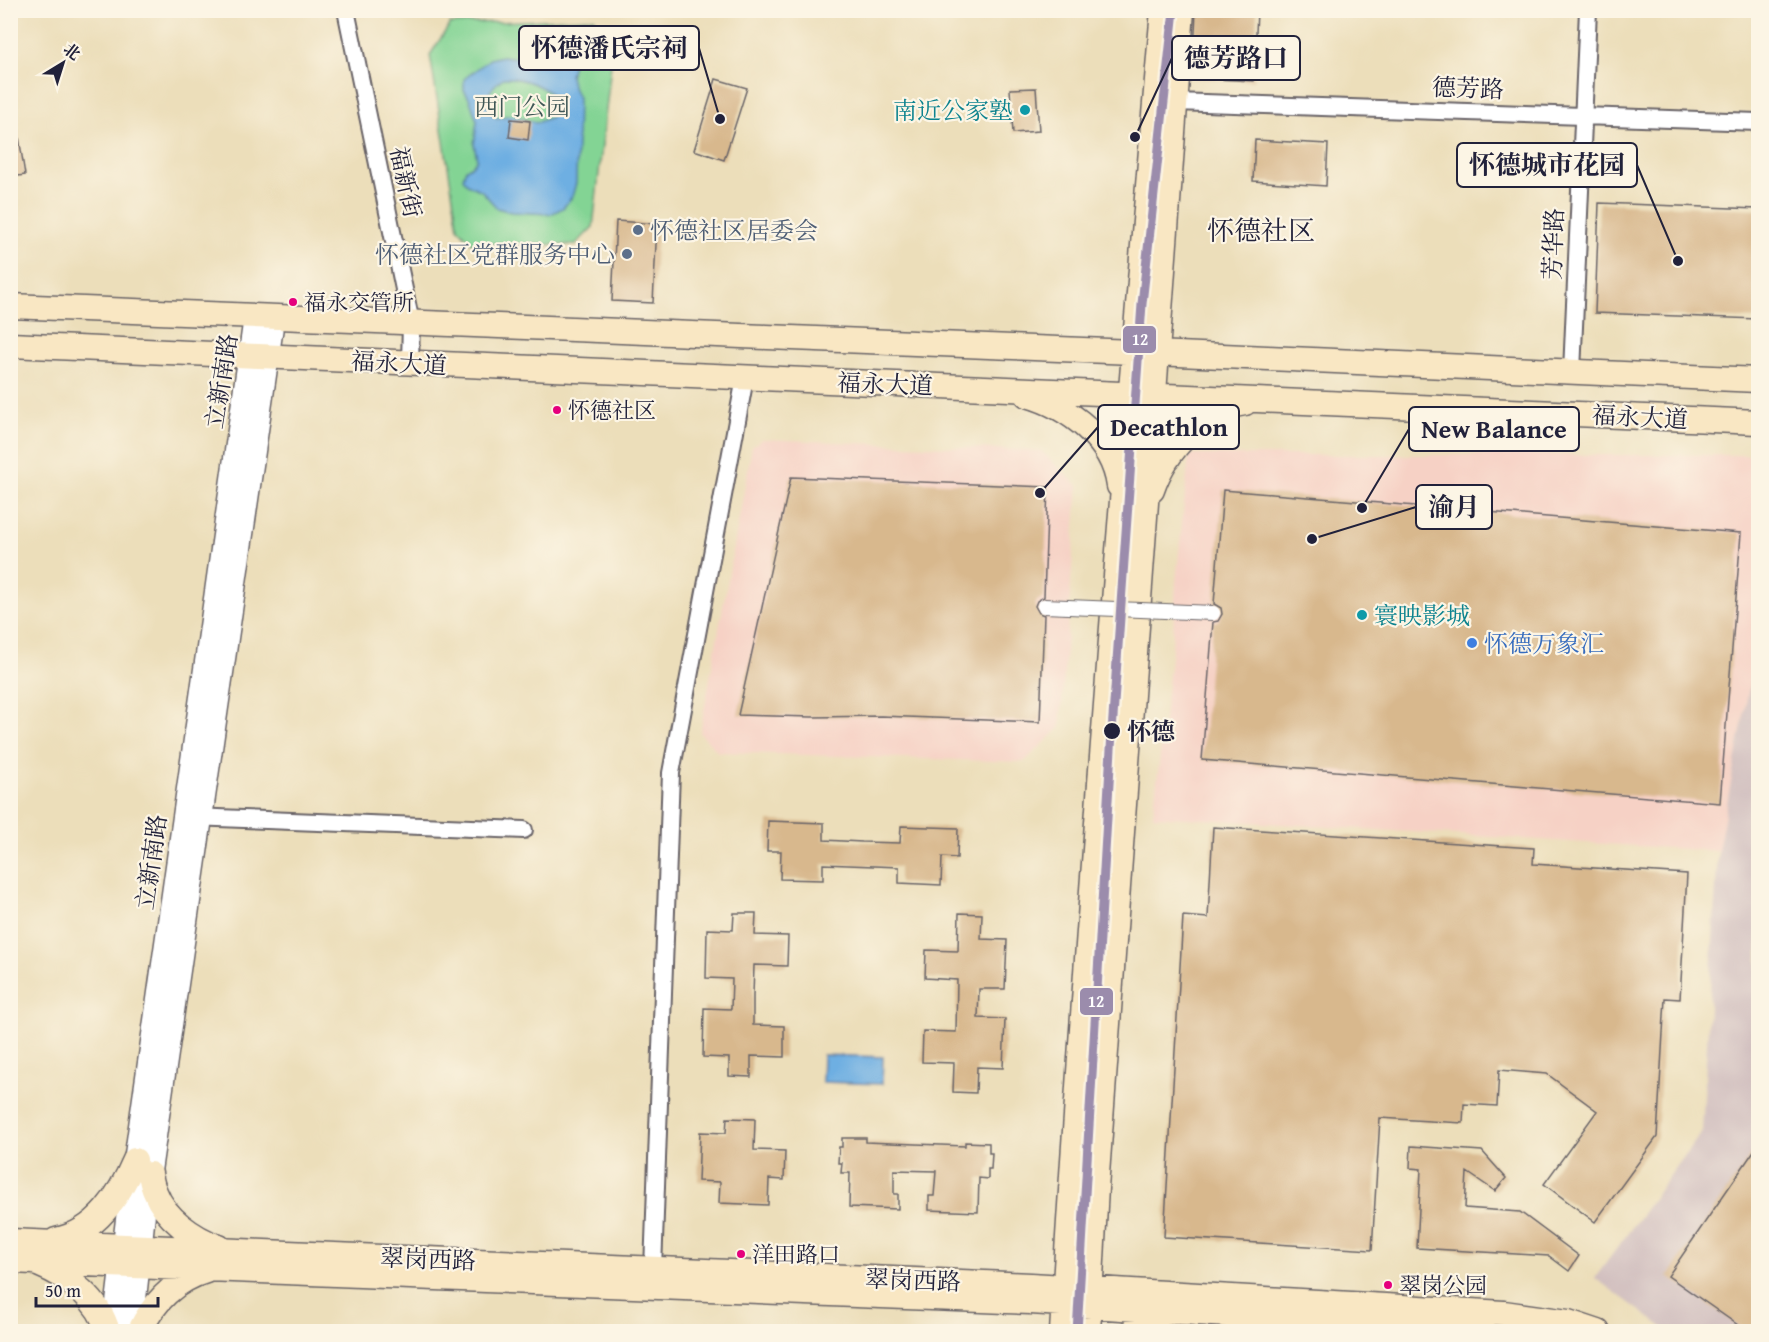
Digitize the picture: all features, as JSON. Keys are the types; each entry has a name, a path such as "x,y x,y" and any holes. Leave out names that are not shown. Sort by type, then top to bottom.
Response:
{"main road":[{"path":"1088,1332 1145,509 1142,395 1163,10"},
{"path":"1145,352 1175,102 1182,10"},
{"name":"福永大道","path":"10,306 1145,352 1758,380"},
{"name":"福永大道","path":"10,345 1758,423"},
{"path":"1004,389 1046,403 1086,427 1110,457 1118,475 1122,505"},
{"path":"1062,1332 1122,505 1142,395"},
{"path":"1145,509 1161,471 1189,433 1222,410 1261,400"},
{"path":"29,1255 83,1230 100,1217 125,1182 142,1167 155,1192 176,1221 210,1244 230,1251"},
{"name":"翠岗西路","path":"10,1241 29,1255 130,1256 230,1251 653,1269 1064,1296"},
{"path":"29,1255 86,1294 98,1308 108,1332"},
{"name":"翠岗西路","path":"130,1256 211,1269 1064,1296 1504,1313 1568,1322 1598,1332"},
{"path":"139,1332 151,1311 164,1295 192,1275 211,1269"},
{"name":"翠岗西路","path":"1090,1297 1169,1311 1484,1332"},
{"path":"1131,1332 1144,1321 1169,1311"}],"street":[{"name":"福新街","path":"346,10 411,323 410,363"},
{"name":"芳华路","path":"1572,372 1588,10"},
{"name":"德芳路","path":"1175,102 1758,122"},
{"name":"立新南路","path":"113,1332 130,1256 258,357 253,328 265,317"},
{"path":"653,1269 671,773 745,378"},
{"path":"1044,606 1213,613"},
{"path":"192,817 524,830"},
{"name":"立新南路","path":"130,1256 132,1332"}],"shaded area":[{"path":"762,439 1041,451 1078,486 1060,728 1024,762 718,752 700,733 752,447"},
{"name":"怀德万象汇","path":"1189,455 1758,455 1758,641 1718,851 1153,816 1172,649 1176,582"},
{"path":"1758,641 1758,1331 1668,1331 1595,1278 1702,1132 1718,851"}],"green space":[{"name":"西门公园","path":"594,18 613,47 593,227 575,245 472,243 458,228 430,55 450,24"}],"water":[{"path":"564,49 574,59 570,76 578,98 576,183 572,197 563,208 551,214 511,212 497,208 482,191 467,184 463,178 466,169 477,159 474,144 477,121 464,90 464,79 490,59 502,56 525,59","holes":["503,78 526,81 548,92 558,103 556,111 551,117 536,123 512,115 497,118 488,108 488,98 493,87"]},
{"path":"823,1055 883,1057 882,1084 822,1082"}],"building":[{"path":"1196,10 1257,10 1254,81 1193,78"},
{"path":"716,79 747,88 724,160 694,150"},
{"name":"南近公家塾","path":"1036,88 1039,131 1013,133 1010,89"},
{"path":"511,119 530,121 528,140 509,137"},
{"path":"10,131 18,131 25,175 10,177"},
{"path":"1255,140 1328,144 1326,186 1253,181"},
{"path":"1599,203 1758,209 1758,319 1595,313"},
{"path":"616,221 657,224 653,303 612,301"},
{"path":"791,477 1048,487 1044,597 1037,601 1035,606 1039,613 1044,615 1040,722 881,716 738,715"},
{"name":"怀德万象汇","path":"1223,490 1741,533 1720,803 1202,760 1213,622 1218,621 1222,614 1221,608 1214,604"},
{"path":"768,821 824,823 824,840 862,842 900,843 901,826 958,828 957,858 942,857 941,885 899,883 899,867 823,864 823,880 780,879 781,851 767,851"},
{"path":"1213,827 1534,848 1533,864 1687,874 1680,999 1665,998 1657,1137 1595,1222 1544,1184 1597,1111 1547,1074 1499,1070 1497,1106 1464,1104 1463,1123 1380,1118 1372,1250 1164,1237 1183,916 1208,918"},
{"path":"734,913 756,913 755,935 788,936 787,966 754,965 753,995 753,1025 784,1026 784,1057 751,1056 751,1077 729,1076 729,1058 703,1057 704,1008 731,1009 732,979 706,978 707,929 733,930"},
{"path":"959,913 982,914 981,939 1007,940 1005,989 979,989 978,1018 1005,1019 1003,1068 977,1067 976,1093 953,1092 954,1063 922,1062 923,1031 956,1032 957,980 925,978 926,950 958,951"},
{"path":"727,1118 755,1119 754,1150 785,1151 784,1180 769,1179 768,1205 719,1203 720,1182 698,1181 700,1132 726,1133"},
{"path":"842,1138 866,1138 866,1142 965,1146 965,1142 989,1143 989,1153 992,1153 991,1169 988,1169 988,1179 979,1178 978,1212 929,1210 929,1196 934,1196 936,1171 894,1170 894,1194 898,1194 898,1209 849,1207 850,1173 841,1173 842,1163 838,1163"},
{"path":"1758,1145 1758,1332 1748,1332 1668,1276"},
{"path":"1411,1146 1482,1151 1506,1178 1495,1191 1467,1172 1465,1208 1520,1212 1579,1256 1569,1271 1549,1256 1417,1248 1421,1169 1410,1168"}],"transit line":[{"name":"12","path":"1077,1332 1112,732 1142,304 1174,10"}],"place":[{"name":"南近公家塾","path":"1025,110"},
{"name":"怀德潘氏宗祠","path":"720,119"},
{"name":"德芳路口","path":"1135,137"},
{"name":"怀德社区居委会","path":"638,230"},
{"name":"怀德社区党群服务中心","path":"627,254"},
{"name":"怀德城市花园","path":"1678,261"},
{"name":"福永交管所","path":"293,302"},
{"name":"怀德社区","path":"557,410"},
{"name":"Decathlon","path":"1040,493"},
{"name":"New Balance","path":"1362,508"},
{"name":"渝月","path":"1312,539"},
{"name":"寰映影城","path":"1362,615"},
{"name":"怀德万象汇","path":"1472,643"},
{"name":"怀德","path":"1112,731"},
{"name":"洋田路口","path":"741,1254"},
{"name":"翠岗公园","path":"1388,1285"}],"district":[{"name":"怀德社区","path":"1261,230"}]}
